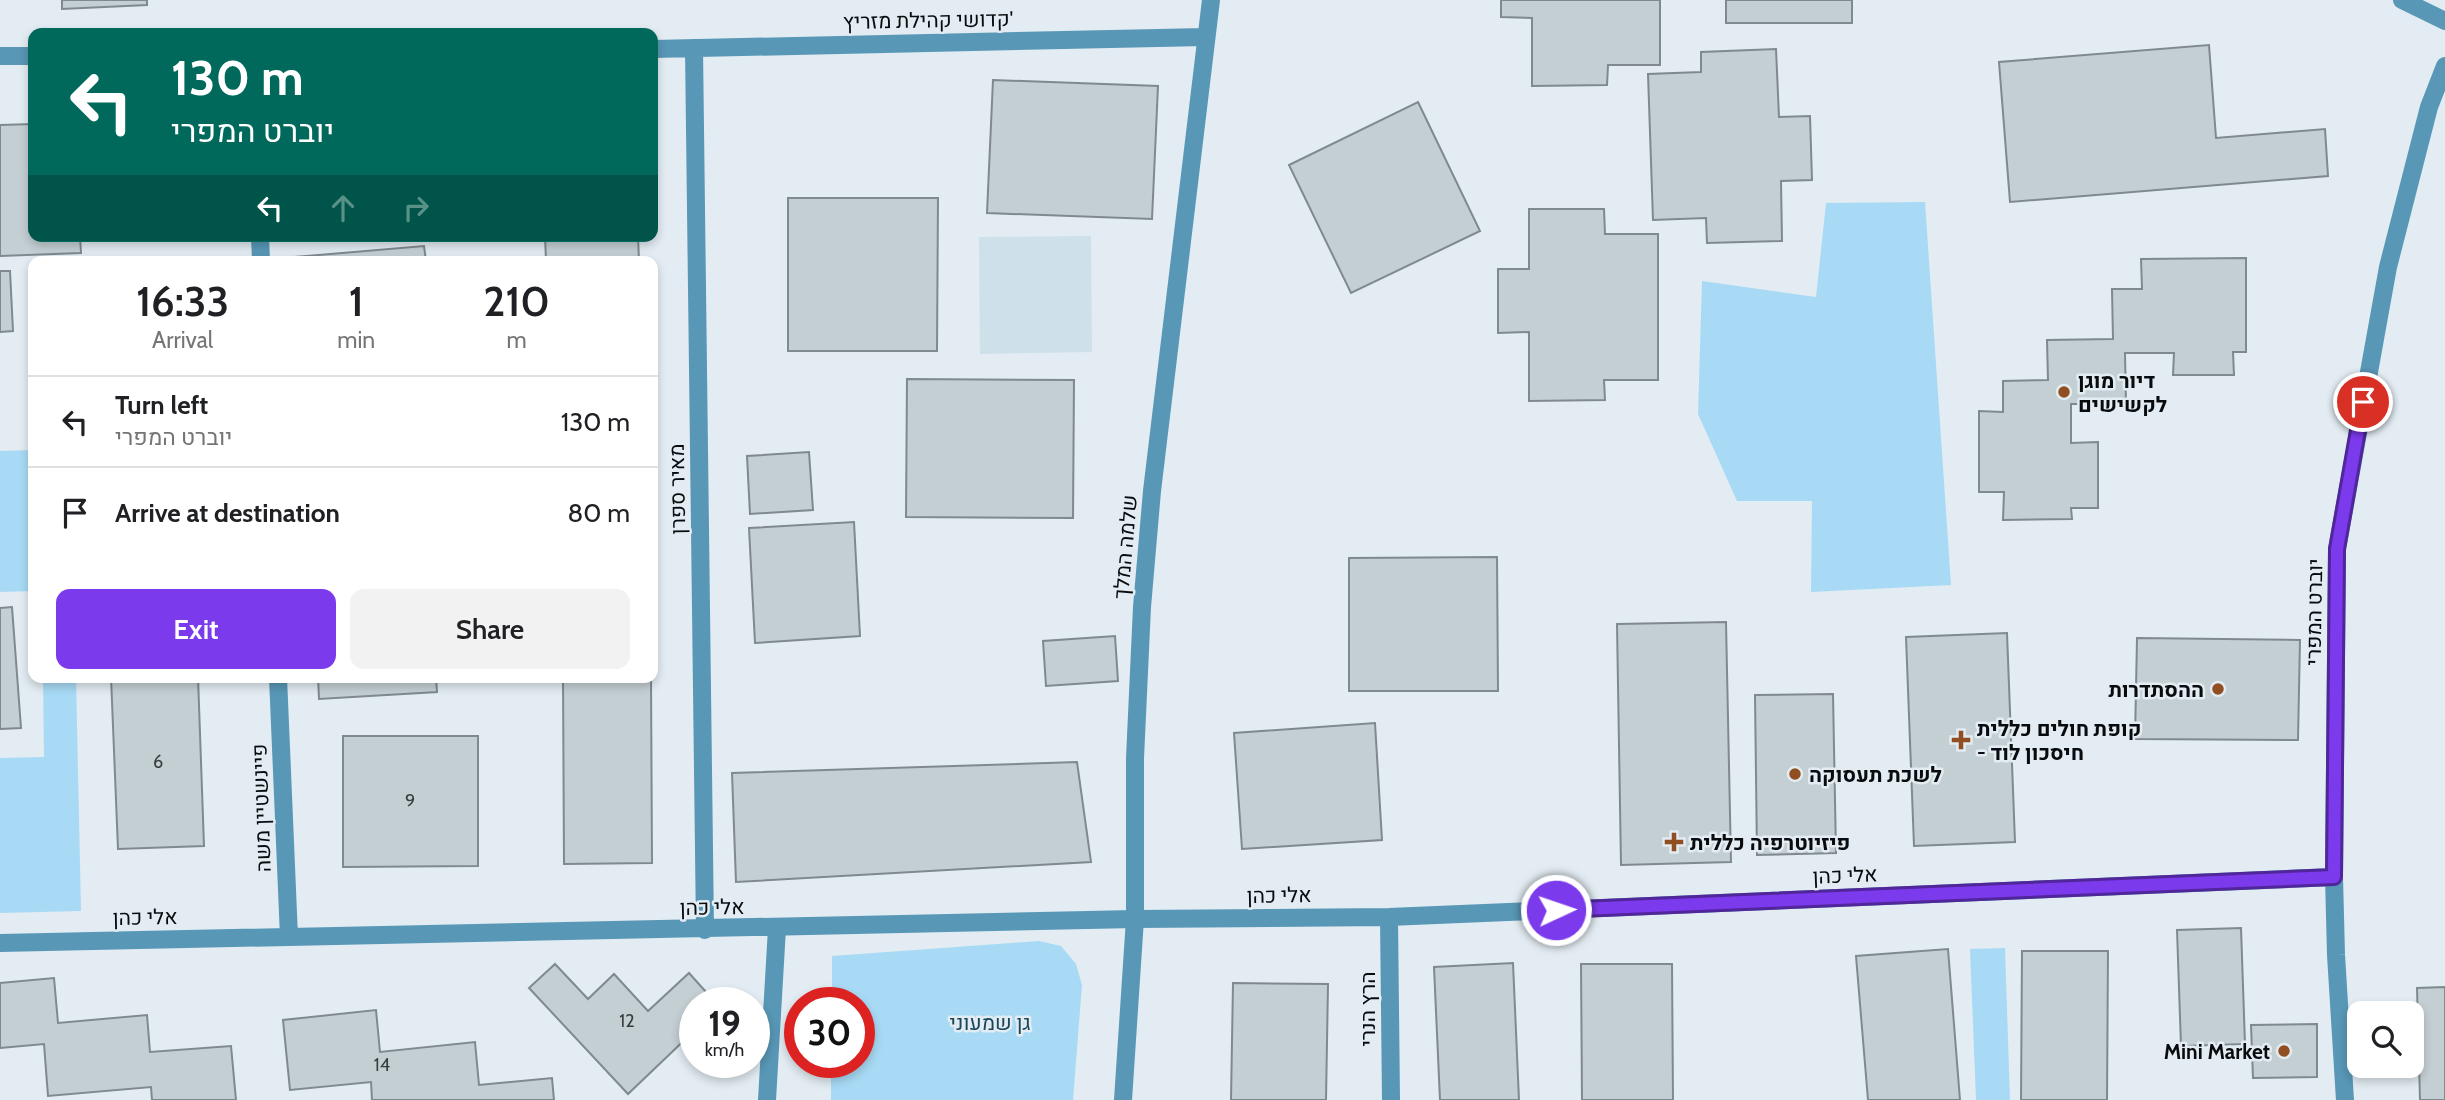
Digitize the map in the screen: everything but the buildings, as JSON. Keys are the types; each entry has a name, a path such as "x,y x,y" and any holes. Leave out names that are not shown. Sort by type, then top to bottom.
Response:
{"street":[{"name":"שלמה המלך","path":"1123,1100 1135,919 1135,758 1142,607 1152,491 1211,0"},
{"path":"2402,0 2445,21"},
{"name":"קדושי קהילת מזריץ'","path":"658,49 1205,37"},
{"name":"מאיר ספרן","path":"694,48 705,930"},
{"path":"0,56 28,56"},
{"name":"יוברט המפרי","path":"2334,877 2337,549 2388,267 2429,107 2445,66"},
{"name":"פיינשטיין משה","path":"278,683 289,937"},
{"path":"2334,877 2345,1100"},
{"name":"אלי כהן","path":"0,943 1135,919 1390,917 2334,877"},
{"name":"הרץ הנרי","path":"1390,917 1391,1100"},
{"path":"767,1100 777,928"}],"shaded area":[{"path":"1091,236 1092,352 980,354 979,237"}],"green space":[{"path":"1925,202 1951,585 1811,592 1812,501 1737,501 1698,414 1702,281 1816,297 1826,203"},
{"path":"28,450 28,591 0,592 0,451"},
{"path":"43,683 76,683 81,911 0,913 0,758 44,757"},
{"name":"גן שמעוני","path":"1039,941 1061,946 1076,964 1082,985 1073,1100 831,1100 831,1078 875,1078 875,987 832,987 832,956"},
{"path":"2005,948 2010,1100 1976,1100 1970,949"}],"place":[{"name":"דיור מוגן לקשישים","path":"2064,392"},
{"name":"ההסתדרות","path":"2218,689"},
{"name":"קופת חולים כללית - חיסכון לוד","path":"1961,740"},
{"name":"לשכת תעסוקה","path":"1795,774"},
{"name":"פיזיוטרפיה כללית","path":"1674,842"},
{"name":"Mini Market","path":"2284,1051"}],"route":[{"path":"1556,910 2334,877 2337,549 2363,402"}]}
